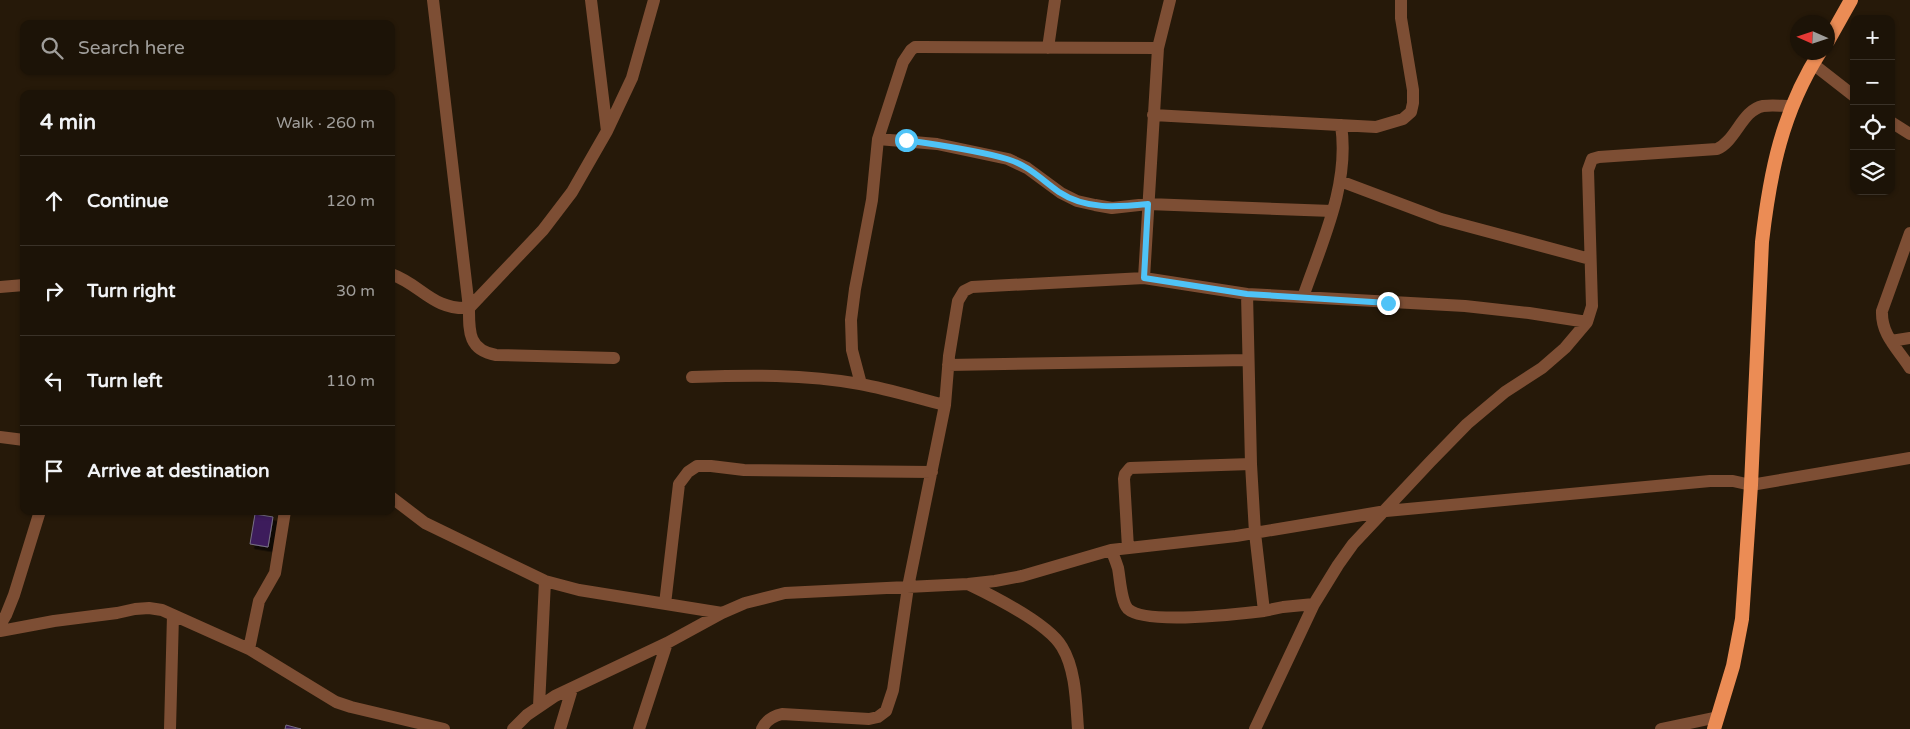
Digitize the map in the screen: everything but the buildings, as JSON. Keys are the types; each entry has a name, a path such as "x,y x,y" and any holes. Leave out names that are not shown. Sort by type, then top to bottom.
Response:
{"highway":[{"path":"1835,31 1851,0"},
{"path":"1716,723 1733,666 1742,620 1752,485 1762,242 1770,178 1783,127 1791,106 1815,60"}],"street":[{"path":"433,0 469,308 469,332 475,344 485,353 496,355 614,358"},
{"path":"591,0 607,131"},
{"path":"395,276 442,305 456,309 469,308 543,230 572,192 607,131 632,78 654,0"},
{"path":"1048,48 1054,0"},
{"path":"1144,278 1158,48 1170,0"},
{"path":"1153,115 1376,127 1403,120 1411,112 1413,90 1401,18 1401,0"},
{"path":"861,384 852,350 851,320 855,289 872,200 878,139 903,62 911,50 915,47 1158,48"},
{"path":"1818,60 1850,92"},
{"path":"1255,729 1314,604 1353,544 1467,424 1505,392 1542,368 1565,348 1586,322 1592,306 1588,170 1592,160 1599,157 1717,149 1729,141 1755,109 1762,106 1791,106"},
{"path":"1303,297 1340,181 1344,157 1341,125"},
{"path":"1895,125 1910,134"},
{"path":"878,139 936,144 1008,159 1027,168 1061,193 1077,201 1112,208 1148,204 1332,211"},
{"path":"1340,181 1441,219 1590,259"},
{"path":"1910,233 1882,311 1884,330 1910,368"},
{"path":"762,729 773,717 782,714 868,724 886,711 893,690 908,586 945,405 948,365 958,301 964,291 972,287 1144,278 1247,294 1465,306 1586,322"},
{"path":"0,286 20,285"},
{"path":"1247,294 1251,464 1255,533 1264,611"},
{"path":"1891,341 1910,338"},
{"path":"948,365 1248,360"},
{"path":"692,377 764,375 816,378 861,384 945,405"},
{"path":"0,437 20,440"},
{"path":"514,729 540,706 555,696 667,643 722,613 745,604 785,593 968,584 1022,576 1111,550 1255,533 1386,511 1710,481 1733,481 1752,485 1910,458"},
{"path":"1128,548 1124,479 1125,474 1130,468 1251,464"},
{"path":"665,604 679,484 688,472 697,466 744,470 932,472"},
{"path":"395,500 425,522 545,581 579,590 722,613"},
{"path":"0,625 14,595 39,515"},
{"path":"249,649 259,602 275,573 284,515"},
{"path":"1111,550 1118,570 1124,601 1127,608 1135,613 1179,617 1234,614 1314,604"},
{"path":"540,706 545,581"},
{"path":"968,584 1015,608 1054,637 1062,646 1072,674 1078,729"},
{"path":"0,631 54,621 149,608 162,610 249,649 336,702 351,708 444,729"},
{"path":"170,729 173,615"},
{"path":"639,729 667,643"},
{"path":"560,729 572,689"},
{"path":"386,729 389,716"},
{"path":"1661,729 1716,723"}],"route":[{"path":"906,140 936,144 1008,159 1027,168 1061,193 1077,201 1112,208 1148,204 1144,278 1247,294 1388,303"}]}
